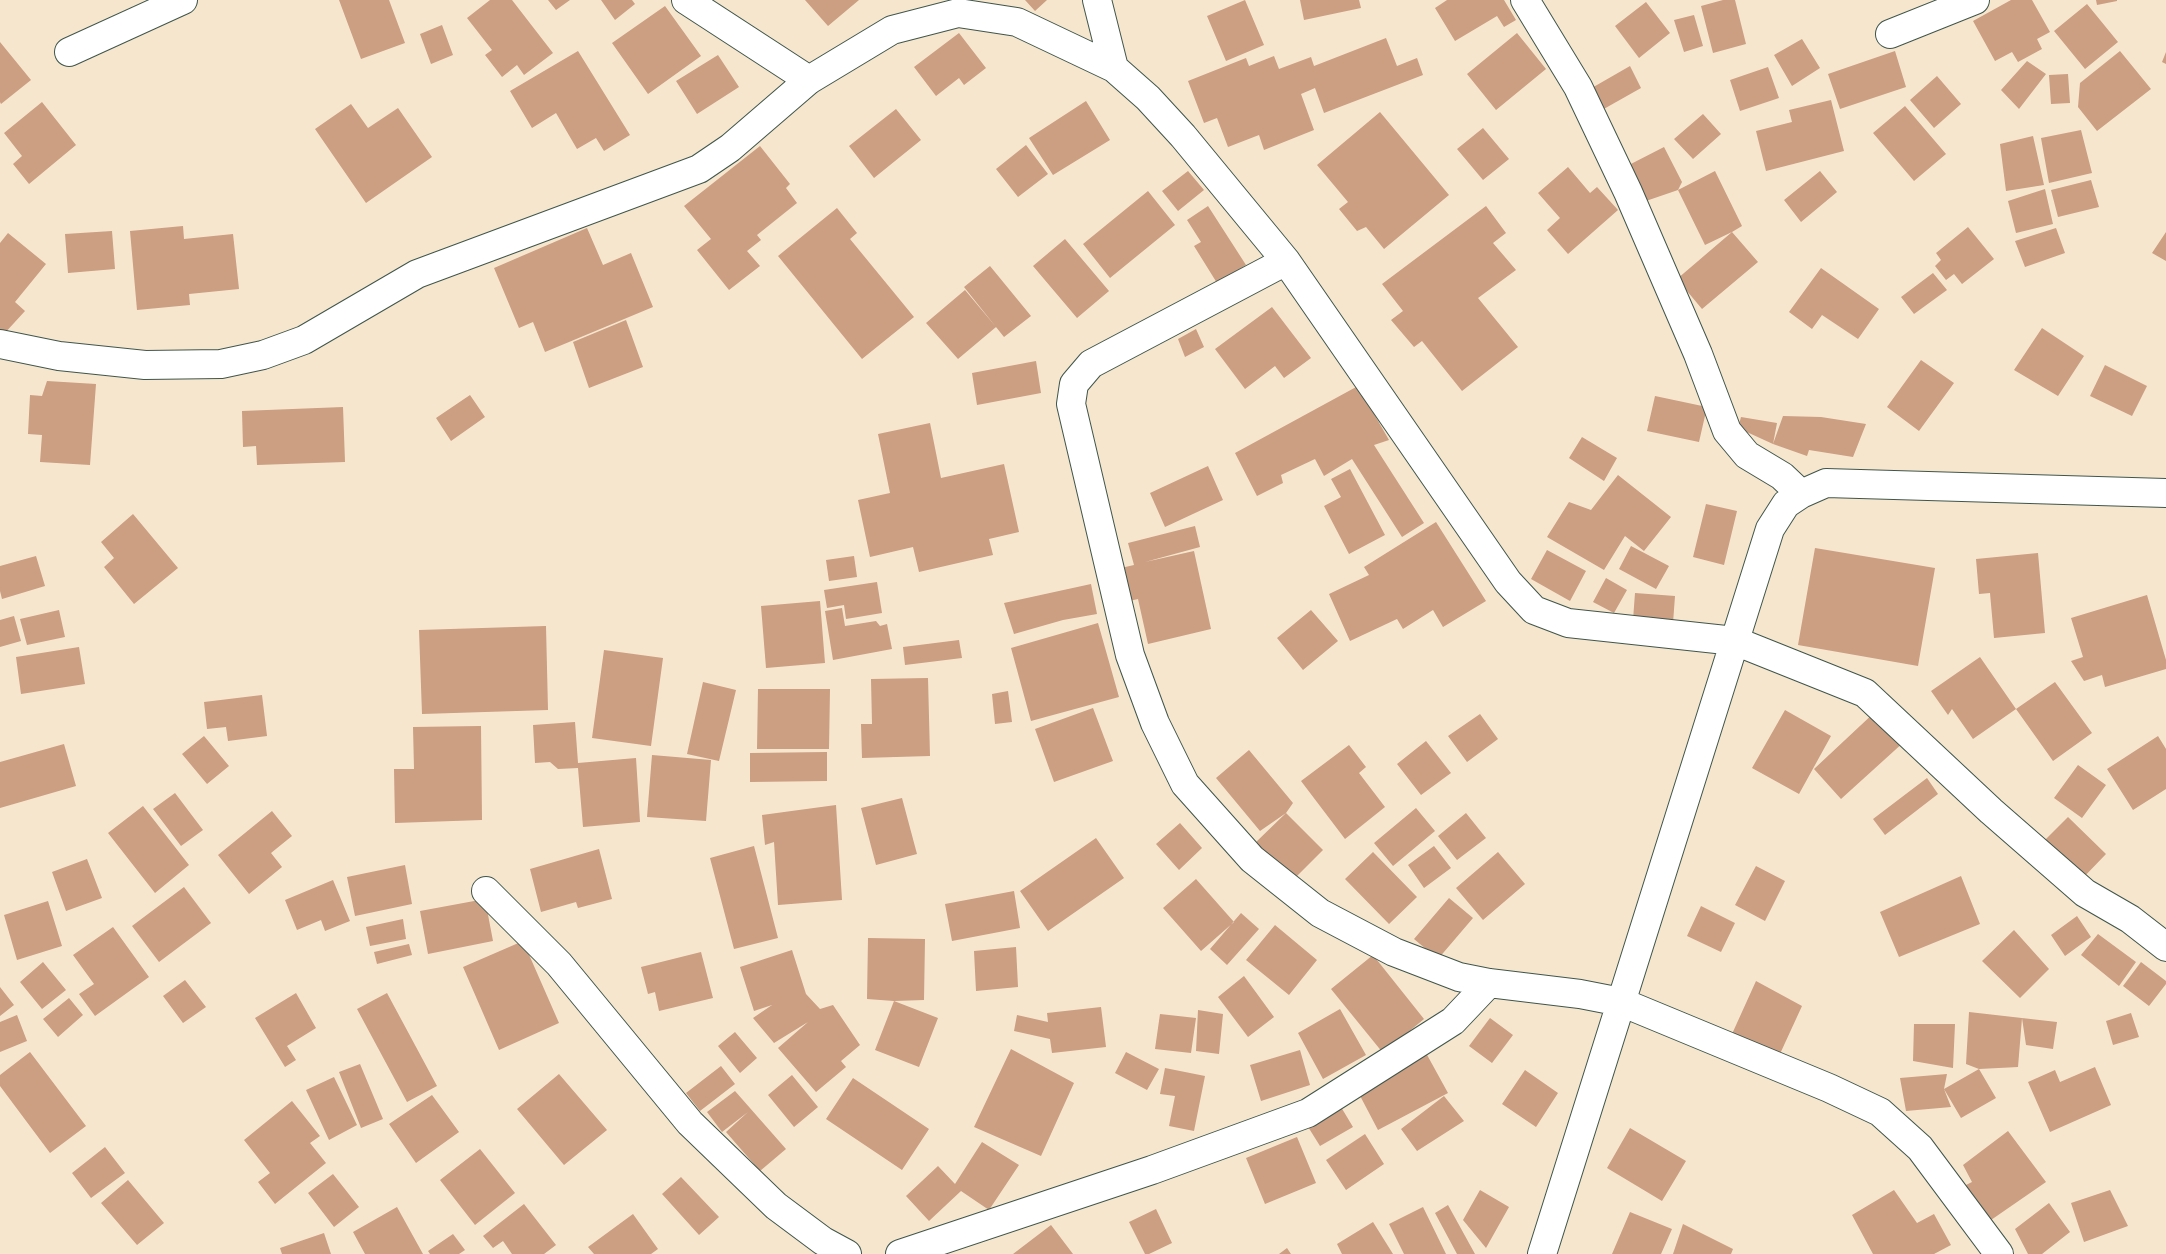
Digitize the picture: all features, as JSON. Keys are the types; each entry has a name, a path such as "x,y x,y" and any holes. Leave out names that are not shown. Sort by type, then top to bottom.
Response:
{"street":[{"path":"69,52 183,0"},
{"path":"686,0 809,80"},
{"path":"1097,0 1114,68"},
{"path":"1525,0 1578,87 1628,192 1698,354 1727,431 1747,455 1782,476 1801,494"},
{"path":"1890,34 1975,0"},
{"path":"0,344 59,356 145,366 221,364 263,355 304,340 417,274 699,169 730,148 809,80 892,30 958,13 1017,22 1114,68 1148,98 1183,136 1286,261 1508,582 1534,610 1568,623 1735,641 1865,693 1992,811 2085,893 2130,919 2166,947"},
{"path":"1286,261 1090,364 1074,384 1071,404 1130,655 1155,723 1184,784 1252,859 1320,912 1394,952 1459,977 1489,983 1580,994 1621,1002 1830,1088 1880,1112 1920,1148 1999,1254"},
{"path":"1542,1254 1770,529 1786,504 1801,494 1826,483 2166,493"},
{"path":"486,892 559,964 690,1123 776,1206 823,1240 848,1254"},
{"path":"900,1254 999,1219 1152,1170 1308,1113 1453,1021 1489,983"}],"building":[{"path":"339,0 389,0 405,43 361,59"},
{"path":"490,0 512,0 553,53 524,75 517,65 502,77 485,55 492,50 467,18"},
{"path":"548,0 570,0 556,10"},
{"path":"601,0 632,0 635,4 615,20"},
{"path":"805,0 859,0 828,26"},
{"path":"1025,0 1047,0 1035,11"},
{"path":"1245,0 1264,45 1226,61 1207,16"},
{"path":"1300,0 1359,0 1361,8 1304,20"},
{"path":"1447,0 1504,0 1516,20 1504,27 1497,16 1455,41 1435,8"},
{"path":"1723,0 1735,0 1746,44 1713,53 1701,6"},
{"path":"2011,0 2032,0 2050,32 2037,39 2042,49 2018,62 2012,52 1995,61 1973,21"},
{"path":"2096,0 2117,0 2117,1 2097,5"},
{"path":"1646,2 1670,33 1639,58 1615,26"},
{"path":"2087,4 2118,42 2085,69 2054,31"},
{"path":"665,6 701,56 648,94 612,43"},
{"path":"1694,15 1703,46 1684,52 1674,20"},
{"path":"442,25 453,55 431,64 420,34"},
{"path":"959,33 986,68 964,85 959,78 936,96 914,67"},
{"path":"1517,33 1546,69 1496,110 1467,74"},
{"path":"1386,38 1397,66 1417,58 1423,75 1324,113 1315,88 1301,94 1314,130 1264,150 1259,135 1228,147 1217,118 1204,123 1188,81 1246,58 1249,66 1274,56 1279,69 1311,57 1314,66"},
{"path":"1802,39 1820,68 1792,86 1774,55"},
{"path":"0,42 31,80 1,104 0,102"},
{"path":"578,51 630,135 604,151 596,138 577,149 556,113 532,128 510,91"},
{"path":"1895,51 1906,87 1840,109 1828,74"},
{"path":"2120,51 2151,89 2097,131 2078,107 2080,83"},
{"path":"2166,52 2166,64 2162,62"},
{"path":"718,55 739,87 697,114 676,81"},
{"path":"2027,61 2046,74 2019,109 2001,90"},
{"path":"1630,66 1641,88 1602,110 1590,89"},
{"path":"1768,67 1779,98 1740,111 1730,80"},
{"path":"2068,74 2070,103 2051,104 2049,75"},
{"path":"1937,76 1961,104 1934,128 1910,100"},
{"path":"1831,100 1844,151 1766,171 1756,131 1792,122 1789,110"},
{"path":"1086,101 1110,140 1053,175 1029,138"},
{"path":"42,102 76,145 29,184 13,164 22,156 4,133"},
{"path":"351,104 368,128 398,108 432,157 366,203 315,129"},
{"path":"1905,106 1946,154 1914,181 1873,133"},
{"path":"896,109 921,140 874,178 849,146"},
{"path":"1380,112 1449,195 1384,249 1366,227 1357,231 1339,209 1348,202 1317,165"},
{"path":"1703,114 1721,134 1693,159 1674,139"},
{"path":"1483,128 1509,159 1483,180 1457,149"},
{"path":"2081,130 2092,173 2049,183 2041,138"},
{"path":"2033,136 2044,185 2006,191 2000,144"},
{"path":"1026,145 1048,174 1018,197 996,169"},
{"path":"760,146 790,184 786,188 797,203 757,235 761,240 747,251 760,266 729,290 697,250 711,239 684,206"},
{"path":"1664,147 1682,182 1678,190 1643,202 1625,167"},
{"path":"1568,167 1590,193 1597,187 1618,210 1568,254 1547,230 1560,218 1538,193"},
{"path":"1188,171 1204,190 1178,211 1162,191"},
{"path":"1715,171 1742,226 1705,245 1678,190"},
{"path":"1820,171 1837,192 1801,222 1784,200"},
{"path":"2091,180 2099,207 2058,217 2051,190"},
{"path":"2045,189 2053,224 2016,233 2008,201"},
{"path":"1148,191 1175,225 1110,278 1083,244"},
{"path":"1208,206 1246,265 1217,283 1194,246 1201,242 1187,220"},
{"path":"1486,206 1506,233 1493,243 1516,270 1478,298 1518,347 1462,391 1422,341 1414,347 1391,320 1403,311 1382,284"},
{"path":"837,208 857,233 850,239 914,317 862,359 778,256"},
{"path":"183,226 184,239 233,234 239,289 189,294 190,305 137,310 130,231"},
{"path":"1968,227 1994,259 1962,284 1954,274 1946,280 1935,266 1941,260 1936,253"},
{"path":"587,228 603,265 631,253 653,307 545,352 533,322 519,328 494,268"},
{"path":"2056,228 2065,253 2025,267 2015,241"},
{"path":"112,231 115,269 68,273 65,234"},
{"path":"1732,232 1758,262 1702,309 1677,279"},
{"path":"2166,232 2166,261 2152,253"},
{"path":"8,233 46,264 15,302 25,311 3,335 0,333 0,243"},
{"path":"1065,239 1109,291 1077,318 1033,266"},
{"path":"990,266 1031,316 1004,337 964,287"},
{"path":"1821,268 1879,309 1858,339 1822,315 1812,329 1789,312"},
{"path":"1933,273 1947,290 1914,314 1901,297"},
{"path":"965,290 996,327 958,359 926,323"},
{"path":"1272,307 1311,358 1284,378 1275,366 1245,389 1215,349"},
{"path":"626,320 643,367 589,388 573,342"},
{"path":"2042,328 2084,356 2058,396 2014,370"},
{"path":"1196,329 1204,347 1185,357 1178,339"},
{"path":"1921,360 1954,383 1919,431 1887,407"},
{"path":"1036,361 1041,393 977,405 972,373"},
{"path":"2105,365 2147,386 2132,416 2090,396"},
{"path":"47,381 96,384 90,465 40,462 42,435 28,434 30,395 42,396"},
{"path":"1358,386 1389,440 1374,445 1424,523 1402,537 1352,459 1324,476 1315,459 1281,475 1283,483 1257,496 1235,453"},
{"path":"470,395 485,417 451,441 436,418"},
{"path":"1655,396 1707,407 1699,442 1647,431"},
{"path":"343,407 345,462 257,465 256,446 243,447 242,411"},
{"path":"1783,416 1821,417 1866,424 1853,457 1809,450 1807,456 1773,444"},
{"path":"1741,417 1777,423 1773,444 1738,428"},
{"path":"930,423 941,478 1004,464 1019,532 989,539 993,555 919,572 913,547 870,557 858,500 890,493 878,434"},
{"path":"1582,437 1617,458 1604,481 1569,458"},
{"path":"1208,466 1223,500 1165,527 1150,493"},
{"path":"1350,469 1385,535 1349,554 1324,506 1341,497 1331,479"},
{"path":"1618,475 1671,517 1644,551 1625,536 1604,570 1547,537 1569,502 1591,510"},
{"path":"1706,504 1737,511 1724,565 1693,557"},
{"path":"133,514 178,568 134,604 104,567 114,558 101,542"},
{"path":"1436,522 1486,601 1443,627 1433,610 1403,629 1397,619 1350,641 1329,594 1369,575 1364,567"},
{"path":"1195,526 1200,547 1145,562 1194,551 1211,629 1148,644 1138,599 1129,601 1121,568 1134,565 1128,543"},
{"path":"1631,546 1669,566 1656,589 1619,569"},
{"path":"1815,548 1935,568 1918,666 1798,645"},
{"path":"1547,550 1586,571 1570,601 1531,579"},
{"path":"2038,553 2045,633 1994,638 1990,593 1979,594 1976,559"},
{"path":"36,556 45,586 2,599 0,591 0,566"},
{"path":"854,556 857,577 829,581 826,560"},
{"path":"1606,578 1627,590 1614,613 1593,602"},
{"path":"877,582 882,613 846,619 844,605 827,608 824,590"},
{"path":"1091,584 1097,614 1063,620 1014,634 1004,603"},
{"path":"1635,593 1675,596 1673,623 1633,620"},
{"path":"2147,595 2166,660 2166,669 2105,687 2102,675 2084,681 2071,661 2083,657 2071,618"},
{"path":"820,601 825,663 766,668 761,606"},
{"path":"842,608 845,626 876,621 880,626 887,624 892,649 833,660 825,611"},
{"path":"59,610 65,637 27,645 20,619"},
{"path":"1311,610 1338,641 1303,670 1277,638"},
{"path":"14,616 21,641 0,647 0,620"},
{"path":"1098,623 1119,697 1031,721 1011,648"},
{"path":"546,626 548,710 422,714 419,630"},
{"path":"959,640 962,658 905,665 903,647"},
{"path":"79,647 85,684 21,694 16,657"},
{"path":"604,650 663,658 651,746 592,738"},
{"path":"1980,657 2016,709 1973,739 1952,709 1948,715 1931,691"},
{"path":"928,678 930,756 862,758 861,724 872,724 871,679"},
{"path":"703,682 736,690 719,761 687,754"},
{"path":"2055,682 2092,733 2053,761 2016,709"},
{"path":"758,689 830,689 829,749 757,749"},
{"path":"1008,691 1012,722 995,724 992,694"},
{"path":"262,695 267,736 228,741 226,727 207,729 204,702"},
{"path":"1093,708 1113,761 1054,782 1035,729"},
{"path":"1785,710 1831,736 1799,794 1752,768"},
{"path":"1876,711 1905,741 1841,799 1814,769"},
{"path":"1480,714 1498,739 1467,762 1448,736"},
{"path":"575,722 578,763 636,758 640,822 583,827 578,768 558,769 550,762 535,763 533,725"},
{"path":"481,726 482,820 395,823 394,769 414,769 413,727"},
{"path":"204,736 229,766 207,784 182,754"},
{"path":"2158,736 2166,749 2166,789 2133,810 2107,769"},
{"path":"1426,741 1451,773 1421,795 1397,764"},
{"path":"64,744 76,786 0,808 0,762"},
{"path":"1349,745 1366,767 1359,773 1385,807 1345,839 1301,781"},
{"path":"1249,750 1293,803 1286,813 1260,831 1216,778"},
{"path":"827,752 827,781 750,782 750,753"},
{"path":"652,755 711,760 706,821 647,817"},
{"path":"2078,765 2106,785 2082,818 2054,798"},
{"path":"1927,778 1938,794 1885,835 1873,819"},
{"path":"175,793 203,830 181,846 153,809"},
{"path":"902,798 917,854 876,865 861,808"},
{"path":"836,805 842,900 778,905 774,842 765,845 762,815"},
{"path":"143,806 189,865 155,893 108,833"},
{"path":"1416,808 1435,831 1393,866 1374,843"},
{"path":"272,811 292,836 271,853 282,867 249,894 218,855"},
{"path":"1286,813 1323,850 1291,882 1254,844"},
{"path":"1466,813 1486,838 1457,860 1438,836"},
{"path":"2068,817 2106,854 2080,881 2042,843"},
{"path":"1180,823 1202,848 1179,870 1156,844"},
{"path":"1096,838 1124,878 1048,931 1020,891"},
{"path":"754,846 778,938 734,949 710,858"},
{"path":"1434,846 1451,868 1424,888 1408,865"},
{"path":"599,849 612,899 578,908 576,902 541,912 530,869"},
{"path":"1373,852 1417,897 1389,924 1345,879"},
{"path":"1498,852 1525,884 1483,920 1456,888"},
{"path":"87,859 102,898 66,911 52,872"},
{"path":"405,865 412,904 355,916 347,877"},
{"path":"1756,866 1785,881 1765,921 1735,905"},
{"path":"1961,876 1980,924 1899,957 1880,912"},
{"path":"1196,879 1234,922 1201,951 1163,908"},
{"path":"333,880 350,921 325,931 321,920 297,930 285,900"},
{"path":"184,887 211,923 159,962 132,926"},
{"path":"1014,891 1020,928 952,941 945,904"},
{"path":"1449,898 1473,918 1438,959 1414,939"},
{"path":"485,899 493,941 428,954 420,911"},
{"path":"48,901 62,946 17,960 4,915"},
{"path":"1701,906 1735,923 1721,952 1687,936"},
{"path":"1241,913 1259,929 1227,965 1210,949"},
{"path":"2077,916 2091,937 2065,956 2051,935"},
{"path":"403,919 406,939 370,946 366,927"},
{"path":"1275,925 1317,960 1289,995 1246,960"},
{"path":"113,927 149,977 95,1016 79,994 94,984 73,955"},
{"path":"2014,930 2049,969 2020,998 1982,961"},
{"path":"2098,934 2136,962 2119,986 2081,955"},
{"path":"868,938 925,939 924,1000 894,1001 867,999"},
{"path":"523,941 559,1023 499,1050 463,967"},
{"path":"409,944 412,955 377,964 374,952"},
{"path":"1016,947 1018,987 976,991 974,951"},
{"path":"792,950 806,994 820,1009 833,1005 860,1045 841,1061 846,1067 816,1092 778,1048 808,1022 774,1043 753,1018 772,1005 754,1011 740,967"},
{"path":"701,952 713,998 659,1011 655,992 648,994 641,967"},
{"path":"1373,955 1424,1019 1383,1053 1331,989"},
{"path":"43,962 66,990 42,1009 20,982"},
{"path":"2141,962 2166,981 2166,984 2149,1006 2123,986"},
{"path":"1244,976 1274,1017 1248,1037 1218,997"},
{"path":"185,980 206,1007 183,1023 163,996"},
{"path":"1756,981 1802,1006 1779,1056 1732,1034"},
{"path":"0,987 14,1005 0,1016"},
{"path":"296,993 316,1028 287,1046 296,1060 285,1067 255,1018"},
{"path":"387,993 437,1086 407,1102 357,1009"},
{"path":"69,998 83,1015 58,1037 43,1019"},
{"path":"894,1001 938,1018 919,1067 875,1050"},
{"path":"1101,1007 1106,1047 1052,1053 1050,1039 1014,1031 1017,1015 1048,1022 1047,1013"},
{"path":"1340,1009 1366,1055 1323,1079 1298,1033"},
{"path":"1198,1010 1223,1014 1219,1054 1196,1051"},
{"path":"1969,1012 2022,1018 2018,1067 1979,1069 1966,1064"},
{"path":"2131,1013 2139,1037 2113,1045 2106,1021"},
{"path":"1160,1014 1196,1018 1191,1053 1155,1049"},
{"path":"17,1015 27,1041 0,1052 0,1022"},
{"path":"1490,1018 1513,1035 1492,1063 1469,1046"},
{"path":"2022,1018 2057,1022 2053,1049 2026,1045"},
{"path":"1914,1024 1955,1024 1953,1068 1913,1061"},
{"path":"735,1032 757,1058 740,1073 718,1046"},
{"path":"1011,1049 1074,1083 1041,1156 974,1127"},
{"path":"1300,1050 1310,1085 1261,1101 1250,1065"},
{"path":"30,1052 86,1126 50,1153 0,1086 0,1075"},
{"path":"1126,1052 1159,1069 1147,1090 1115,1073"},
{"path":"1426,1053 1448,1093 1378,1130 1357,1090"},
{"path":"360,1064 383,1119 361,1128 339,1072"},
{"path":"721,1066 735,1084 700,1111 686,1093"},
{"path":"2095,1067 2111,1105 2050,1132 2028,1082 2055,1070 2060,1082"},
{"path":"1165,1068 1205,1076 1194,1131 1169,1126 1175,1096 1160,1094"},
{"path":"1979,1069 1996,1098 1961,1118 1944,1089"},
{"path":"1525,1070 1558,1093 1536,1127 1502,1104"},
{"path":"559,1074 607,1130 564,1165 517,1109"},
{"path":"1947,1074 1944,1089 1951,1107 1906,1111 1900,1078"},
{"path":"792,1075 818,1107 794,1127 768,1095"},
{"path":"334,1077 357,1125 329,1140 306,1090"},
{"path":"853,1078 929,1129 902,1170 826,1119"},
{"path":"735,1091 786,1149 760,1171 726,1132 748,1112 722,1132 707,1112"},
{"path":"432,1095 459,1132 416,1163 389,1124"},
{"path":"1444,1096 1464,1121 1417,1151 1401,1129"},
{"path":"292,1101 320,1136 310,1143 326,1163 275,1204 258,1182 270,1173 244,1140"},
{"path":"1338,1102 1353,1127 1320,1146 1305,1122"},
{"path":"1630,1128 1686,1161 1662,1201 1607,1168"},
{"path":"2008,1131 2046,1182 1991,1220 1966,1185 1972,1182 1963,1165"},
{"path":"1365,1134 1384,1164 1346,1190 1326,1160"},
{"path":"1297,1137 1316,1183 1265,1204 1246,1158"},
{"path":"982,1142 1019,1165 989,1210 961,1191 929,1221 906,1196 938,1166 955,1184"},
{"path":"105,1147 125,1173 91,1198 72,1173"},
{"path":"480,1149 515,1193 475,1225 440,1180"},
{"path":"333,1174 359,1207 334,1227 308,1193"},
{"path":"681,1177 719,1217 699,1235 662,1194"},
{"path":"128,1180 164,1223 137,1245 101,1203"},
{"path":"1480,1190 1509,1207 1486,1248 1463,1220"},
{"path":"1894,1190 1917,1223 1934,1214 1951,1245 1934,1254 1873,1254 1852,1215"},
{"path":"2110,1190 2128,1226 2084,1242 2071,1203"},
{"path":"2049,1203 2070,1232 2042,1254 2028,1254 2015,1229"},
{"path":"524,1204 556,1245 544,1254 512,1254 503,1241 493,1248 483,1236"},
{"path":"1448,1205 1475,1254 1457,1254 1435,1213"},
{"path":"397,1207 423,1254 365,1254 353,1232"},
{"path":"1423,1207 1446,1254 1404,1254 1389,1224"},
{"path":"1156,1209 1172,1243 1149,1254 1145,1254 1129,1222"},
{"path":"1630,1212 1672,1229 1661,1254 1612,1254"},
{"path":"633,1214 658,1249 651,1254 594,1254 588,1247"},
{"path":"1373,1222 1393,1254 1342,1254 1337,1244"},
{"path":"1683,1224 1733,1249 1731,1254 1673,1254"},
{"path":"1051,1225 1073,1254 1013,1254"},
{"path":"324,1233 331,1254 282,1254 280,1248"},
{"path":"453,1234 465,1250 459,1254 430,1254 428,1251"},
{"path":"1287,1248 1291,1254 1279,1254"}]}
